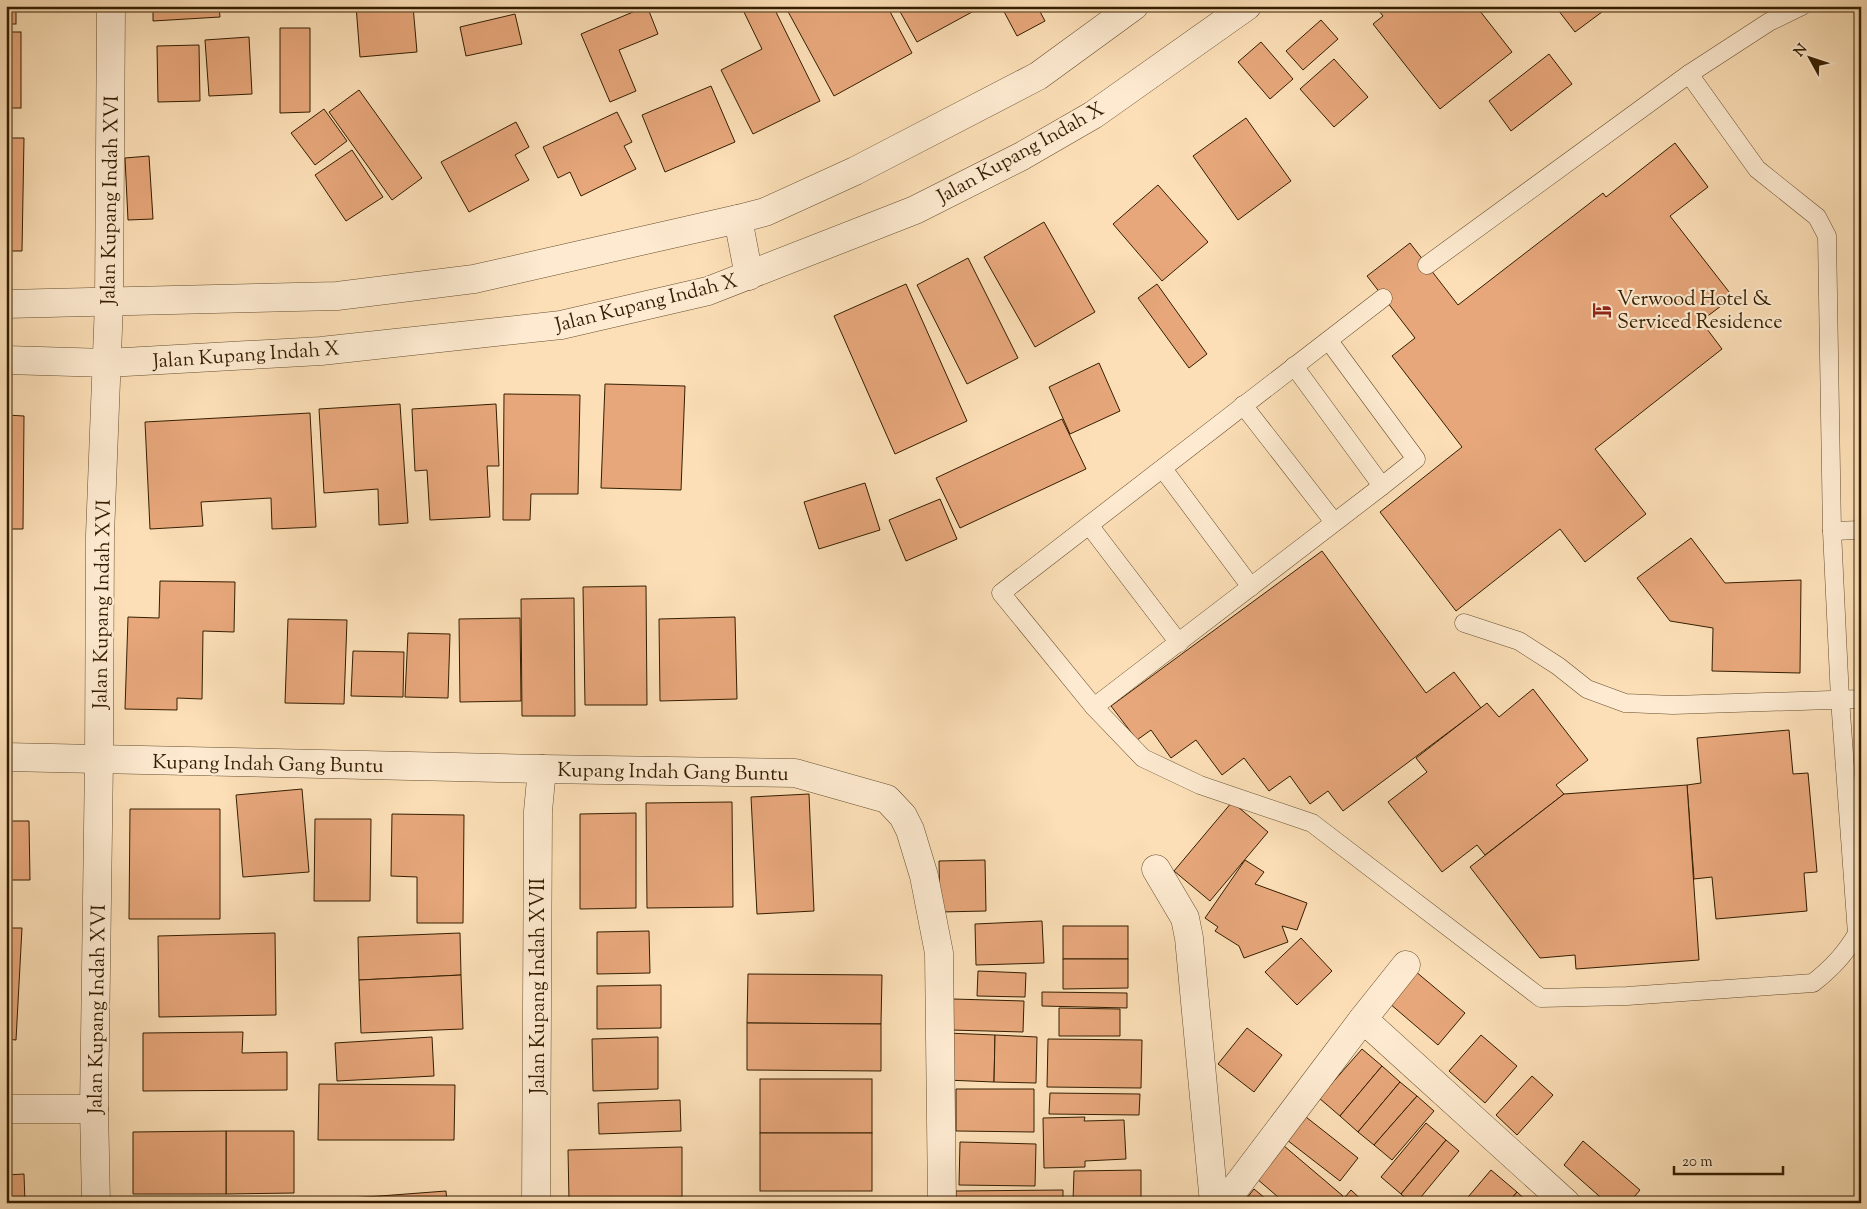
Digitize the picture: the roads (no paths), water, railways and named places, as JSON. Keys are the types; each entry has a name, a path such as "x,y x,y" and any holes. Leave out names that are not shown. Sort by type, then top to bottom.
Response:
{"street":[{"name":"Jalan Kupang Indah XVI","path":"96,1203 94,1109 101,591 100,535 109,303 111,6"},
{"path":"6,304 337,296 474,279 738,220 765,212 855,171 1038,76 1134,6"},
{"name":"Jalan Kupang Indah X","path":"6,360 107,363 320,351 560,325 708,291 915,210 1022,156 1093,115 1247,6"},
{"path":"738,220 749,276"},
{"name":"Kupang Indah Gang Buntu","path":"6,757 795,773 887,799 903,816 910,830 924,876 939,953 942,1203"},
{"name":"Jalan Kupang Indah XVII","path":"536,1203 538,811 542,769"},
{"path":"1156,870 1185,918 1189,938 1214,1203"},
{"path":"1224,1203 1406,965"},
{"path":"1363,1019 1566,1203"},
{"path":"6,1109 94,1109"}],"lane":[{"path":"1427,265 1689,74 1769,22 1802,6"},
{"path":"1383,298 1001,593 1094,707 1143,758 1200,785 1312,824 1541,998 1628,996 1814,982 1829,971 1844,956 1858,934 1840,700 1832,531 1827,236 1817,216 1757,169 1689,74"},
{"path":"1094,707 1416,458 1329,341"},
{"path":"1294,366 1382,486"},
{"path":"1243,405 1334,522"},
{"path":"1163,469 1251,587"},
{"path":"1089,525 1179,643"},
{"path":"1832,531 1861,530"},
{"path":"1464,623 1519,641 1558,666 1587,688 1625,703 1673,705 1861,699"}],"place":[{"name":"Verwood Hotel & Serviced Residence","path":"1602,310"}]}
